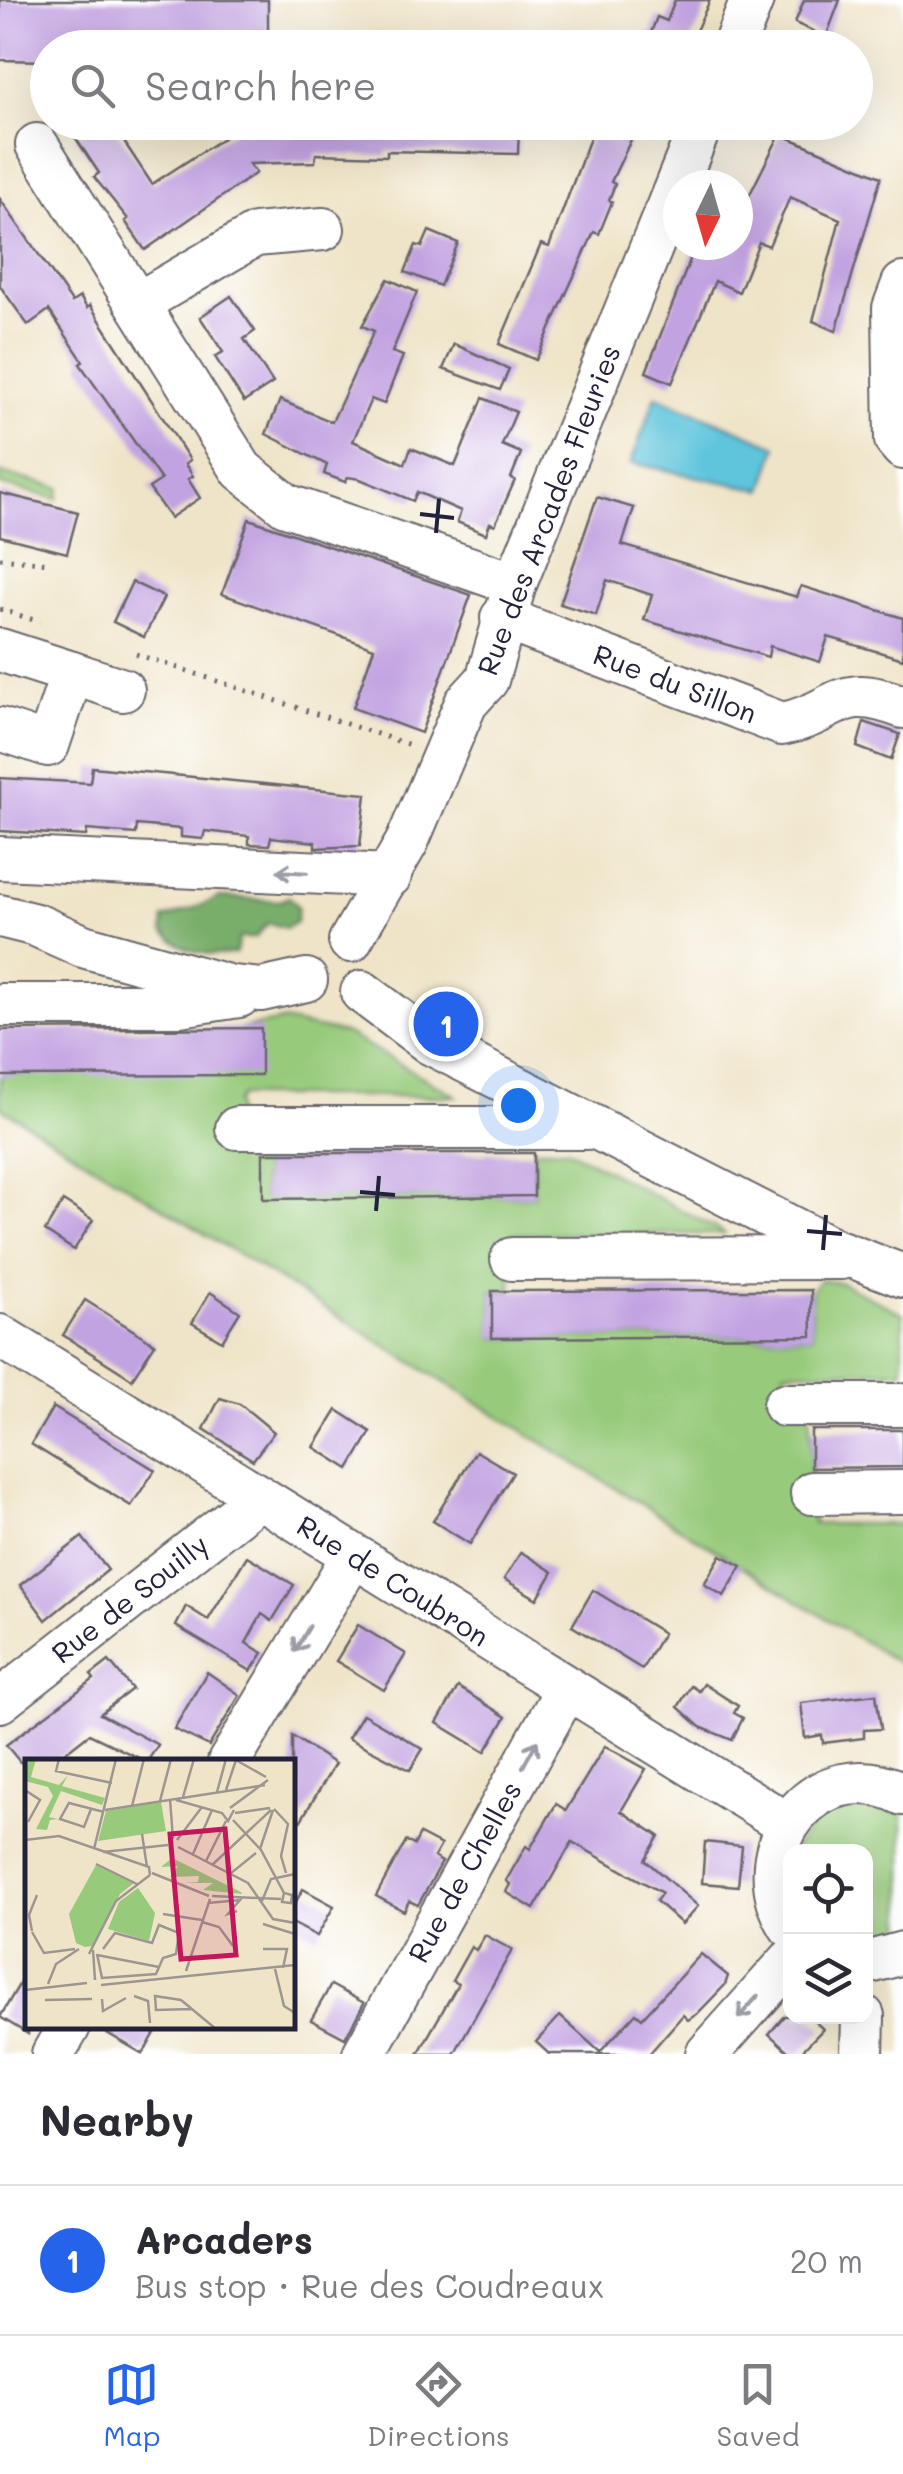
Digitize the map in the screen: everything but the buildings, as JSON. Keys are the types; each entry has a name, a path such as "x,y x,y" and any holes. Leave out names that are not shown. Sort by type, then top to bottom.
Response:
{"street":[{"path":"740,30 752,0"},
{"name":"Rue des Arcades Fleuries","path":"350,941 390,876 466,702 487,680 501,642 508,601 695,140"},
{"name":"Rue du Sillon","path":"38,145 242,470 286,505 782,724 804,720 846,695 872,695 903,707"},
{"path":"139,303 255,235 322,229"},
{"path":"903,284 894,308 896,440 903,448"},
{"path":"0,650 72,673 127,671"},
{"path":"0,729 48,745 72,673"},
{"path":"0,858 390,876"},
{"path":"0,916 36,925 84,946 252,991"},
{"path":"350,941 369,964 362,992 335,1003 317,996 306,980 307,959 320,943 350,941"},
{"path":"0,1005 180,1005 306,980"},
{"path":"362,992 430,1042 856,1258 903,1276"},
{"path":"237,1128 598,1129"},
{"path":"512,1259 856,1258"},
{"name":"Rue de Coubron","path":"0,1336 787,1824"},
{"path":"784,1406 903,1405"},
{"path":"812,1493 903,1492"},
{"name":"Rue de Souilly","path":"0,1701 260,1497"},
{"path":"231,1759 353,1556"},
{"name":"Rue de Chelles","path":"364,2054 566,1690"},
{"path":"783,1912 772,1874 776,1848 787,1824 807,1802 832,1788 861,1783 903,1794"},
{"path":"873,1961 903,1953"},
{"path":"706,2054 783,1969"},
{"path":"862,2024 862,2054"},
{"path":"53,2054 67,2029"}],"path":[{"path":"0,558 50,562"},
{"path":"0,609 56,627"},
{"path":"127,671 428,750"}],"green space":[{"path":"0,473 60,488 58,499 0,485"},
{"path":"219,897 280,901 289,897 298,907 296,922 286,928 268,923 255,938 239,938 236,953 225,954 188,949 163,932 164,919"},
{"path":"282,1021 347,1034 456,1096 241,1096 236,1102 237,1135 262,1137 263,1198 534,1196 534,1149 567,1149 726,1234 512,1234 511,1291 492,1291 493,1338 812,1336 811,1290 820,1280 842,1283 903,1314 903,1371 785,1371 784,1405 810,1415 813,1524 903,1524 903,1666 0,1107 0,1076"},
{"path":"834,1799 903,1806 903,1938 873,1948 873,1844 797,1844"}],"water":[{"path":"656,396 777,446 763,490 631,463"}],"place":[{"name":"Arcaders","path":"446,1024"}]}
